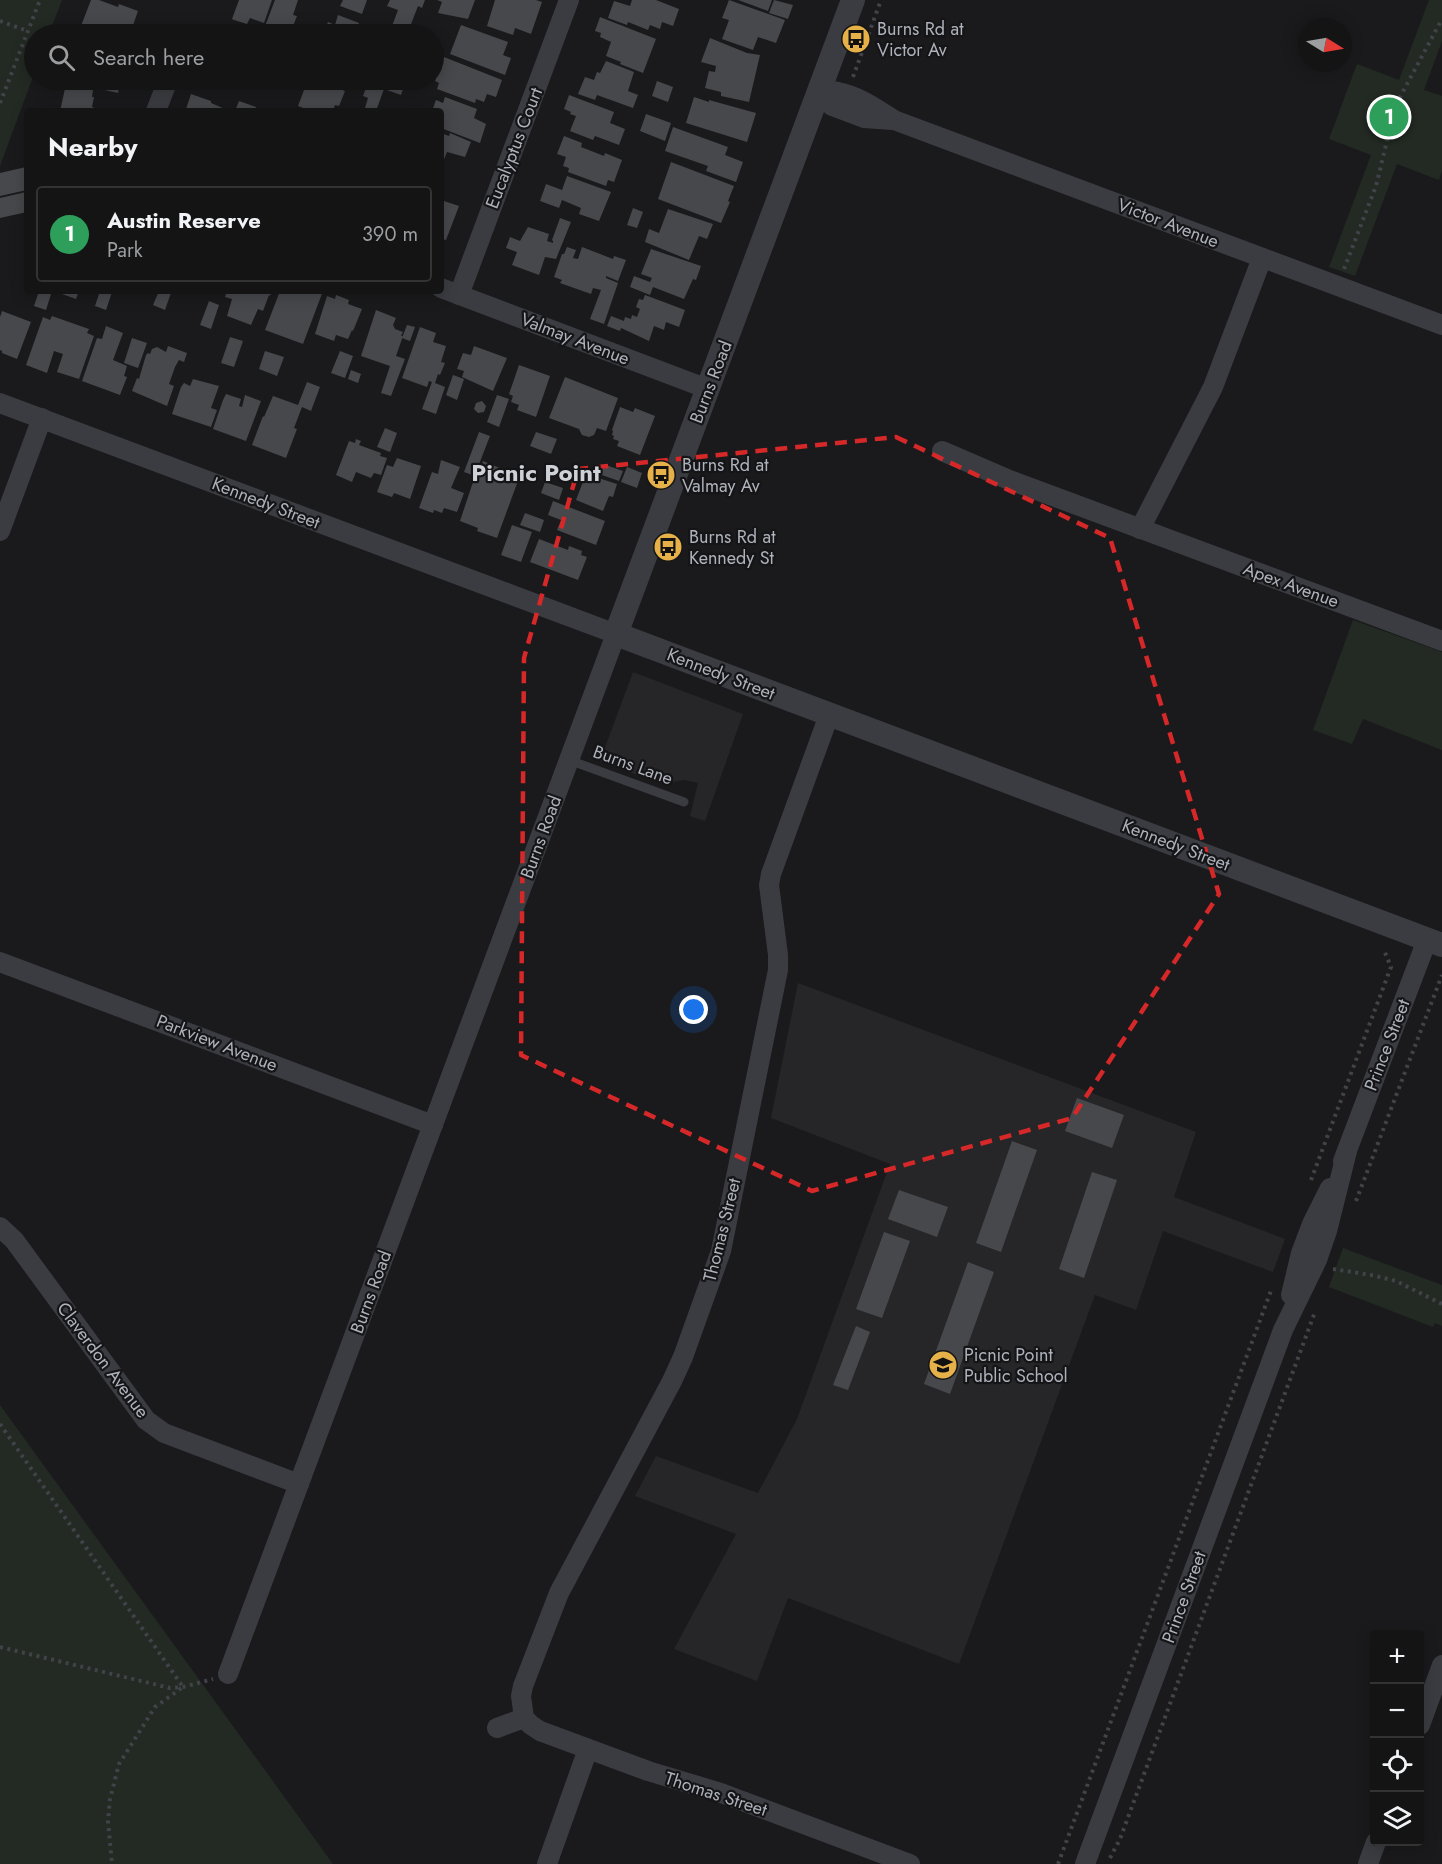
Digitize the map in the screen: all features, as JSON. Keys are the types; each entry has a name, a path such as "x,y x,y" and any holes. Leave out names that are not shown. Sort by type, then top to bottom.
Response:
{"street":[{"name":"Eucalyptus Court","path":"450,292 569,0"},
{"name":"Burns Road","path":"228,1674 853,0"},
{"path":"157,108 164,90"},
{"name":"Victor Avenue","path":"819,92 837,91 869,104 894,120 1442,325"},
{"path":"1140,529 1214,387 1262,258"},
{"name":"Valmay Avenue","path":"450,292 708,388"},
{"name":"Kennedy Street","path":"0,403 1435,942"},
{"path":"0,531 42,418"},
{"name":"Apex Avenue","path":"942,451 1006,479 1442,641"},
{"name":"Thomas Street","path":"830,715 771,874 769,885 778,970 721,1251 674,1375 554,1604 520,1696 524,1718 540,1731 648,1772 720,1793 910,1864"},
{"name":"Prince Street","path":"1085,1864 1283,1330 1301,1253 1312,1224 1347,1151 1435,942"},
{"name":"Parkview Avenue","path":"0,962 433,1125"},
{"name":"Claverdon Avenue","path":"0,1227 14,1239 142,1414 155,1428 299,1484"},
{"path":"1424,1712 1442,1665"},
{"path":"497,1728 524,1718"},
{"path":"547,1864 588,1749"},
{"path":"1368,1864 1375,1846"}],"lane":[{"name":"Burns Lane","path":"569,760 684,802"}],"path":[{"path":"31,24 40,0"},
{"path":"850,86 881,0"},
{"path":"1345,265 1376,186 1392,116 1442,20"},
{"path":"0,21 24,30"},
{"path":"0,103 24,41"},
{"path":"1307,1190 1391,967 1384,950"},
{"path":"1354,1206 1442,975"},
{"path":"1335,1259 1331,1268 1396,1281 1442,1304"},
{"path":"1058,1864 1276,1278"},
{"path":"1108,1864 1120,1839 1319,1302"},
{"path":"0,1424 183,1687"},
{"path":"0,1647 170,1688 183,1687 228,1674"},
{"path":"112,1864 108,1821 110,1800 119,1764 155,1707 183,1687"}],"highlighted area":[{"path":"896,437 1110,538 1219,894 1072,1118 812,1191 521,1055 524,658 578,469"}],"shaded area":[{"path":"0,0 62,0 53,24 24,24 24,90 28,90 0,166"},
{"path":"1429,0 1442,0 1442,41 1424,90 1442,96 1442,170 1439,180 1397,164 1355,276 1329,267 1371,155 1329,139 1357,64 1399,80"},
{"path":"1353,620 1442,652 1442,750 1363,719 1352,744 1313,730"},
{"path":"633,672 743,714 705,821 690,816 698,783 684,780 661,784 600,761"},
{"name":"Picnic Point Public School","path":"798,983 1196,1132 1174,1197 1285,1239 1273,1272 1163,1231 1136,1310 1095,1295 959,1664 788,1598 757,1681 674,1649 736,1534 635,1496 656,1456 758,1493 797,1419 890,1164 771,1118"},
{"path":"1343,1248 1442,1285 1442,1326 1435,1323 1433,1327 1329,1287"},
{"path":"0,1405 333,1864 0,1864"}],"building":[{"path":"91,0 99,0 118,7 119,4 138,11 133,24 82,24"},
{"path":"239,0 272,0 264,23 250,18 247,24 232,19"},
{"path":"275,0 298,0 293,15 297,16 294,24 266,24"},
{"path":"343,0 367,0 362,14 340,6"},
{"path":"390,0 425,0 422,8 418,6 411,24 393,24 398,10 387,6"},
{"path":"437,0 475,0 468,19 438,13 442,2"},
{"path":"495,0 542,2 531,34 515,28 513,35 487,26"},
{"path":"632,0 656,0 679,9 673,26 662,22 660,29 650,25 648,30 628,22 627,25 608,18 614,1 630,6"},
{"path":"729,0 785,20 776,43 758,37 753,50 722,39 729,20 722,18"},
{"path":"738,0 772,0 768,11"},
{"path":"774,0 793,5 788,19 769,13"},
{"path":"338,15 359,23 359,24 335,24"},
{"path":"600,17 656,39 643,73 606,56 611,42 600,37 601,33 595,31"},
{"path":"461,25 508,42 503,55 511,58 505,75 450,54"},
{"path":"710,38 747,53 760,55 749,102 721,96 721,92 705,88 709,71 715,72 716,66 701,62"},
{"path":"444,57 502,80 496,97 487,94 484,102 476,99 475,103 440,90 444,90"},
{"path":"606,61 634,72 628,91 638,95 633,108 597,95 595,100 578,94 585,77 594,80"},
{"path":"657,81 673,87 668,102 652,96"},
{"path":"65,90 93,90 92,107 95,108 61,108"},
{"path":"304,90 345,91 339,106 335,105 334,108 298,106"},
{"path":"365,90 384,90 377,108 365,108 368,98 363,96"},
{"path":"387,90 403,90 401,95"},
{"path":"191,94 223,108 186,108"},
{"path":"569,95 614,112 610,123 625,129 619,145 595,136 593,140 570,131 576,116 564,109"},
{"path":"445,97 477,109 474,118 486,124 480,143 444,129 444,108 433,108 436,100 443,103"},
{"path":"694,97 756,113 747,142 686,123"},
{"path":"239,101 256,107 256,108 236,108"},
{"path":"646,114 671,123 665,141 640,131"},
{"path":"673,127 728,147 725,155 743,162 736,182 706,171 708,166 665,151"},
{"path":"450,133 471,142 465,157 447,152 444,160 444,134 449,136"},
{"path":"564,136 582,143 581,147 622,160 614,182 608,180 606,186 568,172 569,168 563,166 566,157 557,154"},
{"path":"671,162 734,186 721,223 658,199"},
{"path":"24,167 24,191 0,196 0,173"},
{"path":"567,176 611,192 599,221 579,214 581,208 562,200 559,208 540,201 546,184 562,190"},
{"path":"24,192 24,213 0,218 0,198"},
{"path":"444,201 459,206 446,240 444,240"},
{"path":"633,208 643,212 637,228 627,225"},
{"path":"668,209 713,224 707,239 699,236 689,260 645,242 649,229 659,233"},
{"path":"560,218 571,222 556,259 545,257 539,275 512,265 517,252 506,248 510,237 520,241 528,227 549,234 547,241 553,243"},
{"path":"567,247 576,250 573,258 578,259 582,247 613,259 614,256 626,260 618,281 606,276 618,283 604,324 590,319 601,290 593,288 591,294 560,283 562,280 554,277 562,254"},
{"path":"651,249 701,266 696,280 693,279 684,299 653,287 650,295 630,287 634,276 650,282 652,278 641,274"},
{"path":"38,294 51,294 46,310 34,306"},
{"path":"62,294 78,294 76,299"},
{"path":"99,294 111,294 106,310 95,306"},
{"path":"158,294 171,294 165,310 153,305"},
{"path":"226,294 271,294 263,311 258,309 251,325 227,316 232,299 225,297"},
{"path":"279,294 322,294 303,344 265,330"},
{"path":"336,295 349,300 348,304 362,309 348,339 336,335 334,341 315,334 327,296 335,299"},
{"path":"645,295 685,310 679,327 666,322 664,330 654,326 649,341 621,328 620,331 607,326 611,316 624,321 625,317 631,319 632,315 637,317 640,309 636,307 639,299 643,300"},
{"path":"209,301 219,305 211,329 200,325"},
{"path":"376,310 396,318 393,325 395,329 403,332 396,356 405,359 391,396 381,393 390,366 361,356"},
{"path":"2,311 31,322 17,359 0,350"},
{"path":"52,316 89,329 87,333 94,336 79,379 57,372 63,354 54,351 47,373 26,365 43,317 50,320"},
{"path":"407,325 415,327 410,341 402,338"},
{"path":"106,326 123,333 113,360 127,366 124,376 127,377 120,395 82,381 97,338 102,339"},
{"path":"420,327 436,333 433,342 446,346 441,362 445,363 435,383 445,387 436,414 422,409 432,382 429,381 427,387 402,378"},
{"path":"230,337 243,341 234,367 221,363"},
{"path":"132,338 147,343 138,368 124,363"},
{"path":"168,346 187,353 184,362 179,360 175,367 169,384 174,386 167,406 132,391 137,378 139,379 146,355 157,347 166,352"},
{"path":"474,346 507,358 493,391 462,377 464,371 457,369 463,353 471,355"},
{"path":"265,351 284,357 277,376 259,369"},
{"path":"340,351 353,356 345,378 331,373"},
{"path":"519,365 550,376 536,417 517,410 519,405 511,402 513,396 509,394"},
{"path":"351,370 361,374 358,383 348,379"},
{"path":"453,375 464,379 457,400 446,395"},
{"path":"565,377 618,398 606,431 597,428 594,435 589,437 582,435 579,429 549,418"},
{"path":"193,379 219,386 211,408 217,410 211,427 172,414 181,387 184,383 190,386"},
{"path":"307,382 320,387 311,411 302,407 294,428 297,429 286,458 252,445 273,396 298,405"},
{"path":"226,394 241,399 239,406 242,407 245,395 261,401 246,441 213,429"},
{"path":"497,395 509,399 499,427 487,422"},
{"path":"482,401 486,406 484,412 478,413 474,409 476,403"},
{"path":"620,407 633,412 635,408 655,416 640,455 617,446 619,441 613,439 612,430"},
{"path":"385,428 397,433 390,452 377,447"},
{"path":"479,432 490,436 476,472 479,473 483,461 519,478 497,538 477,531 478,528 460,521 475,476 464,472"},
{"path":"536,432 557,439 551,454 530,446"},
{"path":"356,439 361,441 359,445 381,453 380,456 387,458 381,475 374,473 371,478 356,472 352,482 336,475 349,441 355,443"},
{"path":"397,458 421,466 410,499 394,493 392,497 377,492 387,465 393,467"},
{"path":"441,460 460,467 451,488 464,493 457,512 444,508 442,513 434,510 433,513 419,508 432,472 438,474"},
{"path":"603,464 623,471 619,481 599,474"},
{"path":"627,467 642,473 637,488 621,482"},
{"path":"586,474 617,484 613,497 609,496 603,511 576,500"},
{"path":"545,482 563,488 559,500 541,493"},
{"path":"553,501 605,521 596,545 557,530 561,520 548,515"},
{"path":"525,513 544,520 540,532 520,525"},
{"path":"512,525 532,532 521,562 501,555"},
{"path":"539,539 568,550 569,546 582,551 581,555 587,557 578,580 530,562"},
{"path":"1077,1098 1124,1115 1112,1148 1065,1131"},
{"path":"1012,1141 1037,1150 1001,1252 976,1243"},
{"path":"1092,1172 1117,1180 1084,1278 1059,1269"},
{"path":"899,1190 948,1207 937,1237 888,1219"},
{"path":"884,1232 910,1241 882,1318 856,1309"},
{"path":"968,1262 994,1272 950,1394 924,1384"},
{"path":"856,1326 870,1332 848,1390 833,1385"}],"place":[{"name":"Burns Rd at Victor Av","path":"856,39"},
{"name":"Austin Reserve","path":"1389,117"},
{"name":"Burns Rd at Valmay Av","path":"661,475"},
{"name":"Burns Rd at Kennedy St","path":"668,547"},
{"name":"Picnic Point Public School","path":"943,1365"}],"district":[{"name":"Picnic Point","path":"536,472"}]}
